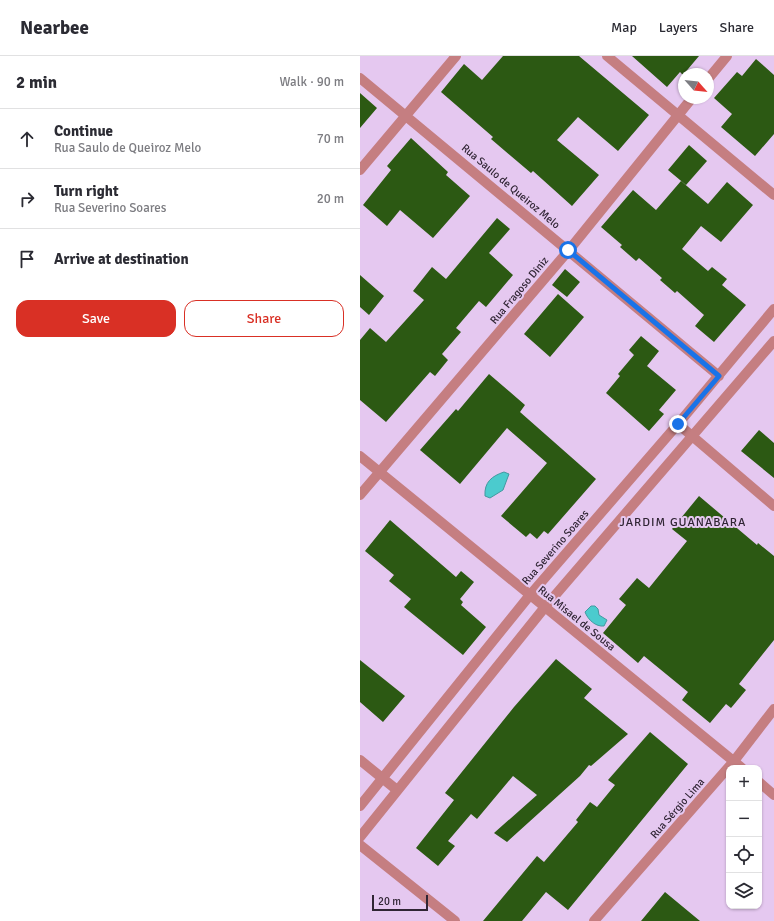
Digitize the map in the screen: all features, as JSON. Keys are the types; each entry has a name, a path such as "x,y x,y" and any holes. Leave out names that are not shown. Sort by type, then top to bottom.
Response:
{"street":[{"path":"360,170 456,56"},
{"path":"607,56 774,195"},
{"path":"714,72 727,56"},
{"name":"Rua Saulo de Queiroz Melo","path":"360,78 719,376"},
{"name":"Rua Fragoso Diniz","path":"360,495 568,250 687,104"},
{"name":"Rua Severino Soares","path":"360,806 530,595 719,376 774,309"},
{"path":"360,837 545,607 693,437 774,341"},
{"path":"678,424 774,506"},
{"name":"Rua Misael de Sousa","path":"360,456 739,765"},
{"name":"Rua Sérgio Lima","path":"594,921 734,761 774,709"},
{"path":"360,760 397,790"},
{"path":"762,784 774,794"},
{"path":"360,845 455,921"}],"shaded area":[{"path":"504,472 509,474 503,490 490,498 485,496 487,483 496,475"},
{"path":"591,606 595,606 598,609 599,615 607,620 604,626 595,624 588,618 585,612"}],"building":[{"path":"503,56 579,56 649,115 618,151 578,117 557,140 599,175 572,206 533,171 531,173 491,139 493,137 441,92 464,64 482,80"},
{"path":"632,56 699,56 689,68 678,68 678,74 667,87"},
{"path":"756,59 774,75 774,134 755,156 721,127 732,114 714,98 737,72 742,76"},
{"path":"360,93 377,108 360,128"},
{"path":"411,138 448,172 446,175 470,196 433,238 400,210 387,226 363,205 391,170 387,166"},
{"path":"689,145 707,161 686,185 668,170"},
{"path":"681,181 708,204 727,182 753,205 721,242 701,226 682,249 708,271 712,267 727,279 722,285 746,305 714,342 695,326 704,315 677,291 675,293 660,280 662,278 639,258 636,261 620,247 622,245 601,227 633,190 656,210"},
{"path":"497,218 510,229 489,253 513,275 486,307 479,301 456,328 461,332 442,354 448,360 435,376 430,372 386,422 360,400 360,340 370,328 386,342 424,300 413,291 432,267 446,279"},
{"path":"565,269 580,282 567,297 552,285"},
{"path":"360,275 384,296 369,315 360,307"},
{"path":"558,294 584,317 550,357 524,334"},
{"path":"641,336 659,351 647,366 676,390 659,410 664,414 649,431 606,393 620,376 618,374 634,355 629,350"},
{"path":"489,374 525,405 520,412 596,479 548,534 544,531 537,539 530,533 526,537 501,516 547,463 507,428 460,484 420,450 456,409 458,411"},
{"path":"759,430 774,443 774,478 741,451"},
{"path":"699,496 757,545 758,543 774,556 774,640 739,684 746,690 731,708 726,704 710,723 682,700 688,692 644,656 638,663 603,633 626,605 619,599 637,578 649,588 687,541 672,529"},
{"path":"390,520 456,577 461,571 474,582 460,599 463,602 461,605 486,627 463,655 404,607 411,599 389,581 394,575 365,551"},
{"path":"556,659 592,689 584,698 628,734 591,766 589,765 580,776 507,842 494,833 537,795 513,776 477,819 471,814 448,841 455,846 438,866 416,848 454,800 445,793 514,707"},
{"path":"360,660 405,696 383,722 360,702"},
{"path":"650,732 688,764 568,910 546,892 522,921 483,921 537,856 544,862 578,822 576,820 590,802 597,807 615,785 608,780"},
{"path":"665,892 700,921 641,921"}],"district":[{"name":"JARDIM GUANABARA","path":"683,522"}],"route":[{"path":"568,250 719,376 678,424"}]}
